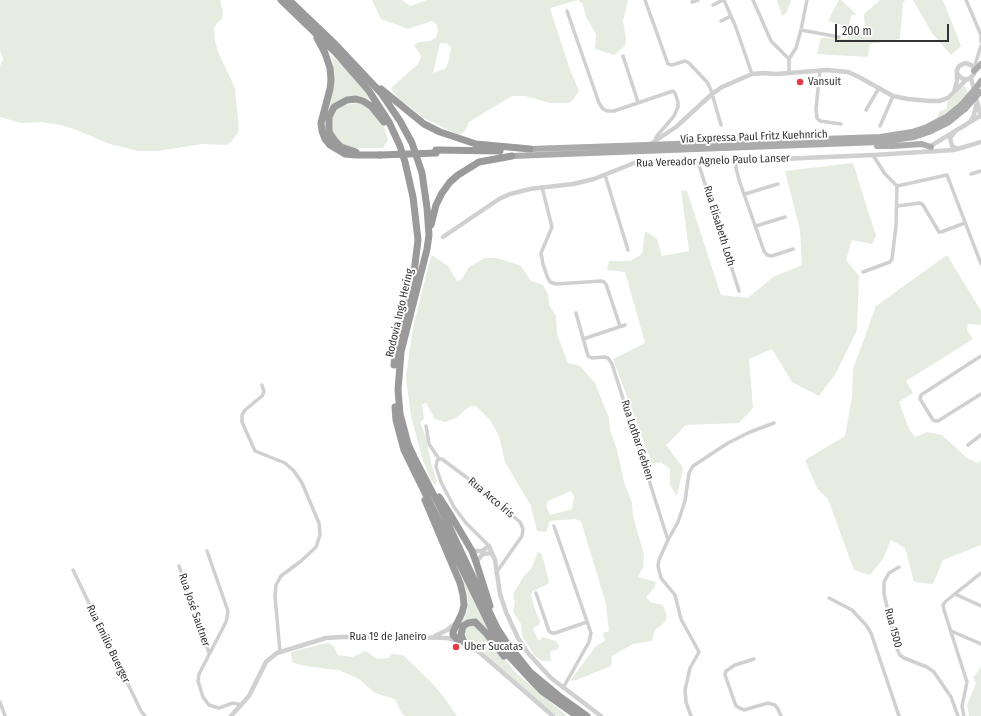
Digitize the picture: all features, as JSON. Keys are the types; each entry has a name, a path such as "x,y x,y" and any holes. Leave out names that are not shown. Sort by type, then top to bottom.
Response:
{"highway":[{"name":"Rodovia Ingo Hering","path":"281,0 336,53 369,91 382,110 400,146 413,197 418,240 414,273 395,362 394,390 396,420 404,450 494,634 509,656 535,684 577,716"},
{"name":"Rodovia Ingo Hering","path":"289,0 334,43 390,104 412,142 418,159 425,187 429,220 429,235 401,352 398,390 400,414 408,444 418,468 427,483 492,618 506,642 530,672 559,696 587,716"},
{"path":"301,20 317,38 326,53 330,68 330,89 321,123 322,132 325,139 330,145 345,154 356,156 380,153"},
{"path":"368,79 424,124 440,132 476,144 530,148"},
{"path":"400,146 377,113 371,106 363,101 356,99 347,100 334,107 329,117 329,132 335,141 346,150 357,152 484,151 530,148"},
{"path":"436,152 512,156"},
{"path":"429,235 436,206 442,193 454,178 468,167 479,162 512,156"},
{"path":"404,450 412,474 460,583 464,605 453,635 461,641 463,626 472,622 477,624 511,664 523,676 535,684"},
{"path":"427,483 440,498 472,551 492,609 492,618"},
{"path":"544,692 570,716"}],"main road":[{"path":"974,69 981,64"},
{"name":"Via Expressa Paul Fritz Kuehnrich","path":"512,156 853,144 914,137 942,126 979,90 981,81"},
{"name":"Via Expressa Paul Fritz Kuehnrich","path":"530,148 647,146 867,137 899,134 912,132 934,124 963,107"},
{"path":"853,144 892,146 922,144 931,147"}],"street":[{"path":"645,0 668,64 672,65 685,61 689,63 707,82 721,125"},
{"path":"692,2 698,0"},
{"path":"713,5 724,0 739,34 752,74"},
{"path":"753,0 771,41 789,59"},
{"path":"789,73 789,59 796,48 807,0"},
{"path":"966,0 981,35 981,42"},
{"path":"567,12 599,103 603,109 607,111 614,111 673,91 677,95 678,108 674,116 656,137 656,140"},
{"path":"721,21 731,16"},
{"path":"801,30 839,37"},
{"path":"647,146 676,127 712,94 722,87 752,74 776,74 820,70 848,72 860,77 893,96 908,100 939,101 948,98 969,79 974,69 981,46"},
{"path":"623,56 638,102"},
{"path":"953,93 959,66 969,63 977,58"},
{"path":"969,63 974,69"},
{"path":"820,70 816,109 817,118 820,121 841,124"},
{"path":"957,74 960,78 969,79"},
{"path":"969,79 981,116"},
{"path":"866,110 879,88"},
{"path":"880,126 893,96"},
{"path":"969,123 978,105"},
{"name":"Rua Vereador Agnelo Paulo Lanser","path":"443,237 499,199 510,194 542,187 581,182 634,164 659,161 736,161 920,152 931,147 981,116"},
{"path":"955,132 950,138 952,146 960,149"},
{"path":"920,152 960,149 981,142"},
{"path":"931,147 945,150"},
{"path":"863,272 890,262 892,259 896,226 897,186 885,174 873,155"},
{"path":"736,161 744,194 767,255 772,256 792,250"},
{"name":"Rua Elisabeth Loth","path":"698,162 739,291"},
{"path":"971,174 981,171"},
{"path":"897,186 947,174 981,264"},
{"path":"605,175 628,250"},
{"path":"744,194 778,184"},
{"path":"542,187 552,227 541,253 542,264 550,282 556,284 604,282 620,326"},
{"path":"897,206 920,203 923,205 939,232 965,223"},
{"path":"756,226 785,217"},
{"path":"576,313 583,339 625,325"},
{"name":"Rua Lothar Gebien","path":"583,339 588,356 592,358 604,356 608,358 612,364 668,540"},
{"path":"981,356 921,395 920,399 933,420 938,421 981,394"},
{"path":"262,385 264,392 262,396 244,410 242,422 255,451 285,464 294,471 302,482 319,523 320,535 316,547 301,561 281,576 276,585 275,596 280,652"},
{"path":"691,716 686,702 685,690 690,668 699,652 681,619 675,595 664,582 659,573 659,560 678,522 685,501 690,473 693,466 728,443 750,432 774,423"},
{"path":"426,426 429,444 439,459 436,467 444,489 462,518 489,546 492,553 500,594 506,612 518,638 541,669 563,688 601,716"},
{"path":"968,446 981,435"},
{"name":"Rua Arco Íris","path":"439,459 442,459 470,480 520,522 523,529 522,536 496,573"},
{"path":"554,526 591,633 589,642 563,688"},
{"path":"472,551 482,551 489,546"},
{"path":"207,551 228,611 226,622 209,653 199,674 198,680 203,697 213,708 219,708 233,703 242,705"},
{"path":"476,562 483,554 492,553"},
{"name":"Rua José Sautner","path":"179,566 209,653"},
{"name":"Rua 1500","path":"899,567 889,573 884,582 884,594 897,649 900,655 904,658 927,667 934,672 951,697 958,716"},
{"name":"Rua Emílio Buerger","path":"73,570 141,711 145,716"},
{"path":"964,716 962,706 967,682 944,610 944,605 946,601 981,573"},
{"path":"536,593 549,631 552,633 587,622"},
{"path":"955,594 981,606"},
{"path":"829,598 852,610 866,625 871,634 899,716"},
{"path":"434,637 447,630 458,621"},
{"path":"951,630 981,644"},
{"name":"Rua 1º de Janeiro","path":"231,716 249,696 266,662 280,652 326,638 434,637 461,641 479,652 553,716"},
{"path":"754,659 735,665 726,671 725,675 736,706 744,710 768,703 775,705 781,716"},
{"path":"0,702 5,716"}],"shaded area":[{"path":"0,0 220,0 223,13 222,19 214,28 215,41 218,52 235,88 239,131 227,145 202,144 157,151 138,151 110,144 74,129 60,125 41,122 21,123 0,117 0,66 3,59 0,51"},
{"path":"372,0 402,0 410,6 427,0 578,0 550,8 569,67 579,91 574,99 569,103 550,103 525,96 512,96 469,122 464,132 459,135 424,118 398,98 391,88 419,63 421,56 414,45 419,42 431,41 436,37 438,31 437,25 432,21 408,29 381,19","holes":["440,43 446,43 451,47 446,68 433,73"]},
{"path":"578,0 628,0 623,21 626,40 625,46 614,55 595,49 596,34 586,17 583,4"},
{"path":"777,0 791,0 787,12 782,16"},
{"path":"839,0 841,0 857,15 851,15 849,27 828,21"},
{"path":"880,0 906,0 903,2 900,39 870,44 868,57 817,54 821,38 847,39 851,31 865,30 864,14"},
{"path":"913,0 943,0 961,46 951,55 932,33"},
{"path":"331,55 347,70 372,101 367,98 355,96 328,113 325,124 328,134 334,143 329,141 325,132 324,117 333,86 333,63"},
{"path":"965,86 968,93 955,106 937,119 940,111 947,109 947,103 961,88"},
{"path":"358,103 366,106 383,124 388,140 383,148 352,148 340,144 334,136 331,127 333,113 337,108"},
{"path":"853,163 876,236 872,244 852,240 846,260 859,276 857,330 836,373 819,396 792,382 772,349 749,359 753,408 739,423 686,425 666,445 683,468 677,496 670,485 670,469 661,462 652,464 613,359 645,343 625,272 607,270 609,261 630,261 642,254 645,231 657,239 662,256 689,251 681,190 687,191 721,295 748,298 773,277 802,265 800,230 785,171"},
{"path":"432,255 448,266 457,281 462,279 469,267 485,258 497,258 521,266 531,281 543,285 548,294 549,305 556,316 557,334 568,363 580,366 595,383 609,418 610,430 617,450 624,482 632,503 633,516 644,555 643,567 638,577 656,582 654,588 646,597 650,602 663,605 667,616 665,622 655,630 652,641 633,644 612,656 611,666 570,681 596,646 605,641 603,633 609,631 606,604 581,521 575,519 550,521 546,532 537,531 531,506 505,462 499,436 490,420 476,406 470,406 456,418 445,422 435,419 426,403 422,404 424,419 420,422 426,437 431,463 437,481 435,485 431,479 423,461 411,416 406,377 413,327","holes":["571,491 574,497 572,509 550,515 546,506 548,501"]},
{"path":"947,255 981,311 981,325 968,324 967,330 973,339 906,381 913,393 899,402 909,429 915,437 927,432 942,435 967,458 978,463 981,460 981,545 943,560 933,584 914,582 905,548 891,540 883,559 870,575 854,570 828,499 817,488 805,460 845,436 852,397 853,369 876,306"},
{"path":"449,546 494,640 477,620 472,619 467,620 458,637 455,634 467,613 468,596"},
{"path":"538,552 541,553 549,581 548,584 533,591 531,594 535,610 540,621 539,625 534,627 533,630 539,641 543,637 556,641 559,646 558,649 551,651 551,661 542,661 534,655 522,636 521,624 513,612 515,602 513,594 524,576 531,569"},
{"path":"471,625 477,626 518,675 567,716 557,716 514,681 469,641 466,637 465,631 466,628"},
{"path":"329,643 334,647 338,655 352,657 366,651 377,659 389,658 392,654 403,655 432,683 457,716 405,716 401,712 395,699 375,693 359,679 339,670 300,665 292,662 291,652"},
{"path":"981,667 981,716 969,716 967,705 976,683 973,678"}],"place":[{"name":"Vansuit","path":"800,82"},
{"name":"Uber Sucatas","path":"456,647"}]}
